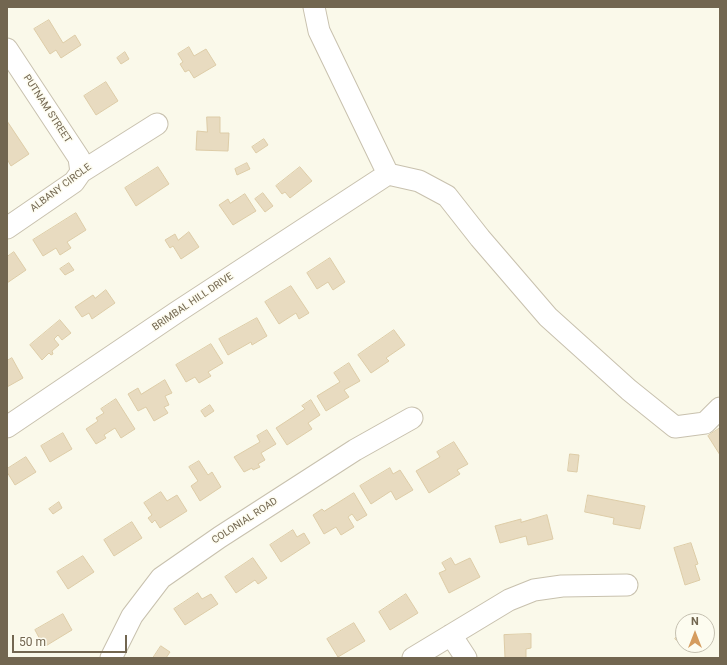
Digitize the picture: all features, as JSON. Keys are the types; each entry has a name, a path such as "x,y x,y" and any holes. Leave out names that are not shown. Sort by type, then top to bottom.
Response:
{"street":[{"path":"314,7 318,31 384,176 419,181 447,196 480,238 548,317 629,390 675,428 705,423 720,408"},
{"name":"PUTNAM STREET","path":"7,49 79,158 81,172"},
{"name":"ALBANY CIRCLE","path":"7,228 74,182 81,172 157,124"},
{"name":"BRIMBAL HILL DRIVE","path":"7,427 177,312 384,176"},
{"name":"COLONIAL ROAD","path":"112,658 132,616 161,578 220,537 356,450 412,418"},
{"path":"412,658 509,600 534,590 562,586 627,585"},
{"path":"451,635 466,658"}],"building":[{"path":"49,20 63,43 75,35 81,45 61,58 56,50 50,54 34,29"},
{"path":"189,47 194,56 206,49 216,65 194,78 189,70 185,72 180,64 183,62 178,54"},
{"path":"125,52 129,59 121,64 117,58"},
{"path":"106,82 118,101 96,115 84,96"},
{"path":"207,117 220,117 220,133 229,133 228,151 196,150 197,131 207,132"},
{"path":"7,121 29,154 11,166 7,159"},
{"path":"264,139 268,145 256,153 252,147"},
{"path":"247,163 250,169 237,175 235,169"},
{"path":"158,167 169,184 136,206 125,188"},
{"path":"300,167 312,181 290,198 285,192 282,194 276,186"},
{"path":"263,193 273,206 265,212 255,199"},
{"path":"245,194 256,211 233,225 219,205 228,199 230,203"},
{"path":"76,213 86,230 67,242 71,248 60,255 56,248 43,256 33,240"},
{"path":"189,232 199,247 181,259 173,246 170,248 165,240 175,234 178,240"},
{"path":"14,252 26,270 7,283 7,257"},
{"path":"330,258 345,282 333,290 328,282 317,289 307,273"},
{"path":"69,263 74,270 65,275 60,269"},
{"path":"291,286 309,313 299,319 296,313 279,324 265,302"},
{"path":"106,290 115,303 92,319 89,313 82,317 75,307 93,295 95,298"},
{"path":"257,318 267,336 252,345 251,342 228,355 219,339"},
{"path":"60,320 71,333 62,340 58,335 54,339 59,345 52,351 53,354 51,355 49,353 42,360 30,345"},
{"path":"394,330 405,345 386,358 389,361 371,373 358,355"},
{"path":"211,344 223,363 208,372 211,376 199,383 195,377 186,382 176,365"},
{"path":"12,358 23,378 7,387 7,361"},
{"path":"349,363 360,381 344,390 349,397 326,411 317,396 340,382 334,373"},
{"path":"165,380 172,393 165,396 169,405 164,407 168,413 154,421 146,407 138,411 128,394 138,388 141,394"},
{"path":"116,399 135,429 121,438 115,428 104,435 106,438 96,444 86,429 98,421 96,418 104,413 101,409"},
{"path":"311,400 320,415 308,423 312,429 287,445 276,428 305,409 302,406"},
{"path":"210,405 214,411 205,417 201,411"},
{"path":"720,428 720,455 708,436"},
{"path":"267,430 276,444 261,453 265,460 258,464 260,467 253,470 252,468 244,472 234,457 260,442 257,436"},
{"path":"63,433 72,449 50,462 41,446"},
{"path":"454,442 468,464 457,470 460,474 429,493 416,471 440,457 437,452"},
{"path":"570,454 579,455 577,472 568,471"},
{"path":"26,457 36,472 15,485 7,472 7,469"},
{"path":"199,461 208,475 212,472 221,487 200,501 191,486 198,481 189,467"},
{"path":"390,468 393,474 400,470 413,490 396,500 391,491 371,504 360,486"},
{"path":"161,492 167,501 177,495 187,511 160,528 155,520 152,523 148,518 152,515 144,503"},
{"path":"354,493 367,515 357,521 352,514 348,517 354,527 341,535 336,527 324,534 313,515 322,509 324,511"},
{"path":"588,495 645,506 640,529 613,524 614,518 585,512"},
{"path":"59,502 62,508 53,514 49,509"},
{"path":"547,515 553,539 528,545 526,536 500,543 495,526 521,519 521,522"},
{"path":"132,522 142,538 114,556 104,540"},
{"path":"293,530 297,537 304,533 310,543 281,562 270,545"},
{"path":"691,543 698,564 695,565 700,580 685,585 674,548"},
{"path":"83,556 94,572 68,589 57,572"},
{"path":"253,558 267,578 258,584 255,580 236,593 225,577"},
{"path":"451,558 455,565 470,558 480,577 449,593 439,573 446,570 442,563"},
{"path":"198,593 202,599 211,594 218,604 185,625 174,609"},
{"path":"406,594 418,613 390,630 379,612"},
{"path":"63,614 72,630 44,647 35,630"},
{"path":"354,623 365,641 338,657 327,639"},
{"path":"531,634 531,648 526,649 526,658 505,658 504,635"},
{"path":"161,646 170,652 166,658 153,658"}]}
